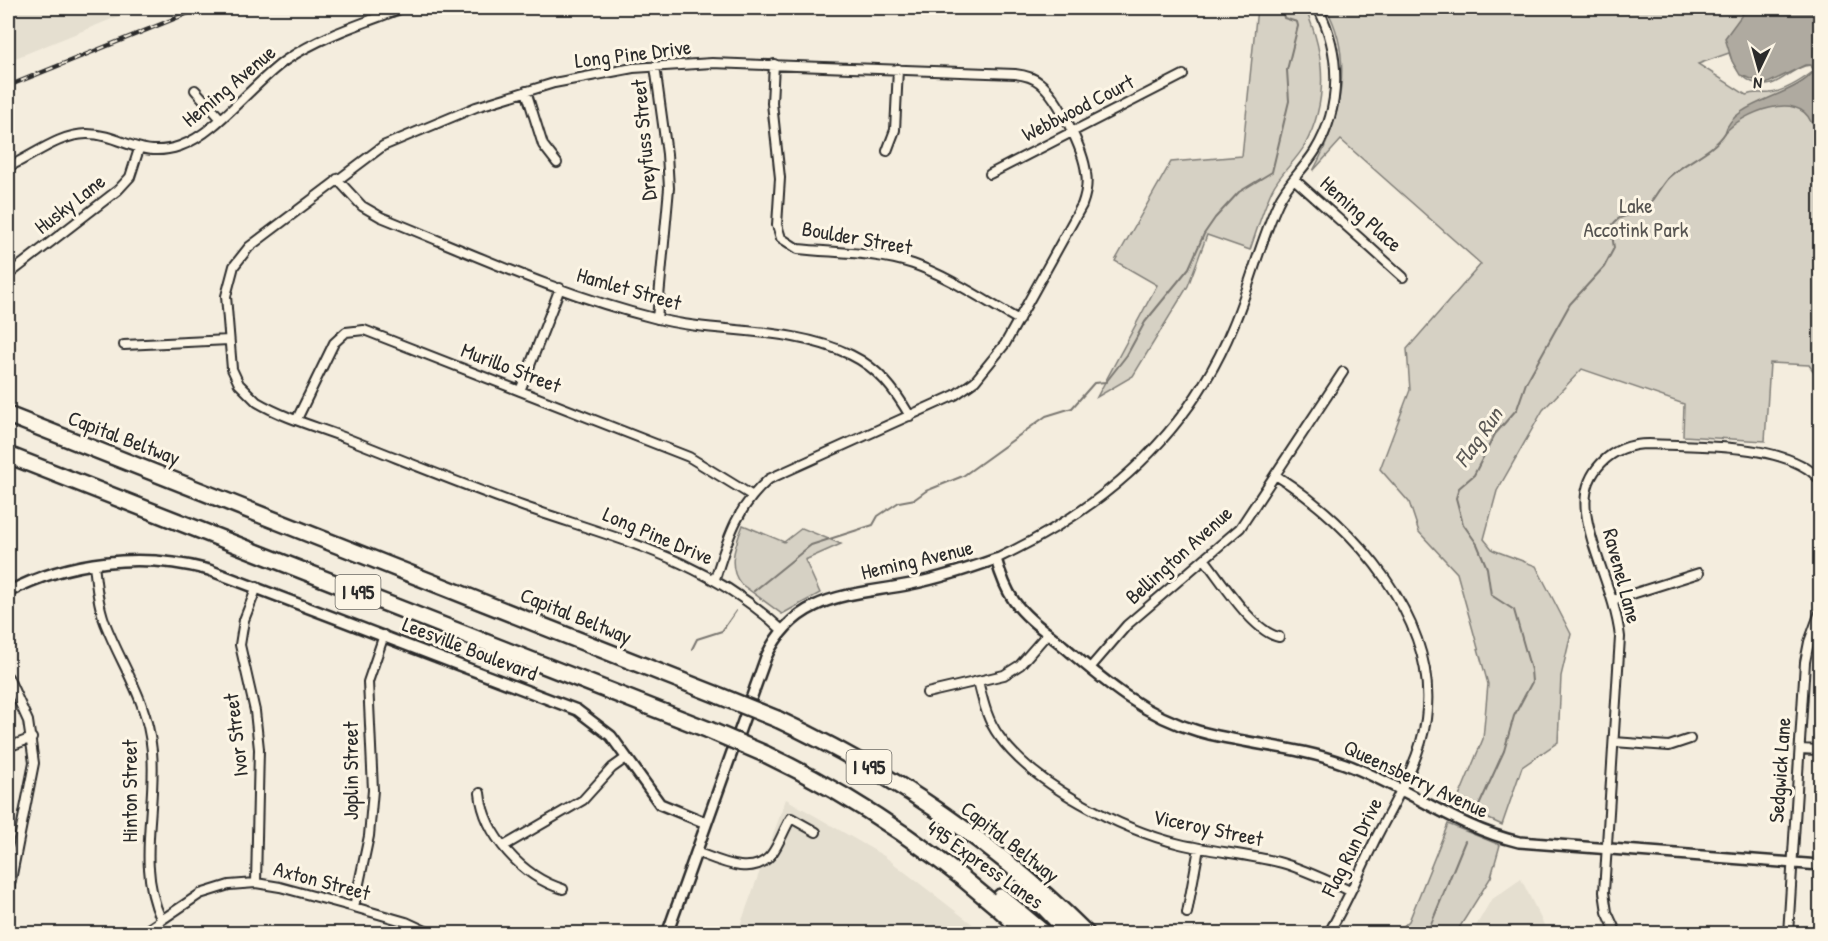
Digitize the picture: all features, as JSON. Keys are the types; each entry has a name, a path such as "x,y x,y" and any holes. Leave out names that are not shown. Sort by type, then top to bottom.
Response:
{"highway":[{"name":"Capital Beltway","path":"8,415 777,719 876,771 956,824 1015,869 1087,933"},
{"name":"I 495","path":"8,455 765,754 828,787 901,832 981,891 1027,933"},
{"name":"495 Express Lanes","path":"956,824 1070,933"},
{"name":"495 Express Lanes","path":"901,832 996,894 1045,933"}],"street":[{"name":"Heming Avenue","path":"8,167 76,135 101,135 139,149 159,151 180,146 200,136 270,73 303,50 403,8"},
{"name":"Heming Avenue","path":"667,933 766,657 782,630 806,610 828,598 927,581 996,559 1046,535 1093,504 1135,470 1176,425 1202,388 1224,348 1278,203 1316,150 1325,130 1335,92 1336,65 1331,41 1318,8"},
{"name":"Long Pine Drive","path":"715,579 734,526 751,495 779,473 955,395 975,381 998,356 1085,197 1085,165 1071,132 1050,93 1029,77 1015,74 774,64 655,66 592,75 526,91 476,107 397,139 372,153 249,247 238,259 230,274 226,291 232,369 244,390 262,405 497,498 613,535 715,579 734,591 782,630"},
{"name":"Boulder Street","path":"774,64 772,103 780,178 777,225 786,243 798,249 885,258 912,264 937,274 1019,320"},
{"name":"Dreyfuss Street","path":"655,66 667,154 669,188 657,319"},
{"path":"886,151 895,130 898,69"},
{"name":"Webbwood Court","path":"990,174 1183,75"},
{"path":"195,90 220,118"},
{"path":"526,91 543,145 557,163"},
{"name":"Husky Lane","path":"8,275 118,190 130,177 139,149"},
{"name":"Hamlet Street","path":"338,179 362,206 381,217 614,308 657,319 782,335 840,350 862,361 881,376 899,396 910,416"},
{"name":"Heming Place","path":"1294,179 1403,276"},
{"path":"520,391 560,288"},
{"name":"Murillo Street","path":"297,419 334,343 351,330 364,330 689,457 751,495"},
{"path":"124,345 229,340"},
{"name":"Bellington Avenue","path":"1090,668 1127,625 1240,528 1277,476 1343,372"},
{"name":"Ravenel Lane","path":"1617,933 1605,903 1606,850 1620,648 1613,600 1587,518 1585,501 1594,471 1616,451 1633,445 1649,444 1764,452 1794,459 1821,480"},
{"name":"Flag Run Drive","path":"1277,476 1320,506 1360,546 1381,575 1416,635 1425,670 1428,705 1418,754 1328,933"},
{"name":"Queensberry Avenue","path":"996,559 1014,601 1048,633 1133,702 1176,724 1216,736 1320,756 1364,772 1504,838 1535,844 1821,865"},
{"name":"Leesville Boulevard","path":"8,592 54,573 94,564 134,560 175,562 209,570 577,710 600,725 660,804 706,823"},
{"path":"1204,560 1257,624 1270,635 1279,637"},
{"name":"Hinton Street","path":"94,564 104,620 135,684 148,728 153,775 147,846 153,898 161,919"},
{"path":"1613,600 1699,573"},
{"name":"Ivor Street","path":"256,883 259,748 255,711 240,645 244,620 257,587"},
{"name":"Sedgwick Lane","path":"1788,933 1805,662 1809,642 1821,612"},
{"path":"927,693 978,681 1015,669 1048,633"},
{"name":"Joplin Street","path":"354,908 369,836 373,790 368,682 384,635"},
{"path":"8,677 22,704 32,738 32,783 8,895"},
{"name":"Viceroy Street","path":"978,681 986,712 998,735 1012,751 1050,783 1085,806 1120,824 1161,839 1284,864 1350,891"},
{"path":"8,747 32,738"},
{"path":"1614,742 1669,746 1690,739"},
{"path":"1800,749 1821,750"},
{"path":"504,846 583,800 612,768 626,758"},
{"path":"480,793 483,814 504,846 538,878 563,889"},
{"path":"696,852 731,866 751,867 770,856 791,818 816,832"},
{"path":"1187,912 1199,848"},
{"name":"Axton Street","path":"141,933 189,899 211,890 256,883 280,887 354,908 430,933"}],"shaded area":[{"path":"8,8 139,8 8,61"},
{"path":"1747,8 1820,8 1820,126 1811,122 1805,112 1795,107 1783,106 1756,112 1733,125 1725,133 1730,122 1739,113 1793,87 1814,71 1811,65 1805,65 1766,84 1740,75 1732,61 1725,38"},
{"path":"786,799 884,856 984,933 737,934"},
{"path":"1521,879 1548,933 1472,933 1491,900"}],"green space":[{"path":"1257,8 1305,8 1317,42 1322,76 1321,94 1313,128 1305,145 1272,190 1250,250 1207,235 1188,286 1133,376 1097,397 1157,285 1115,261 1171,162 1242,156"},
{"name":"Lake Accotink Park","path":"1326,8 1820,8 1820,380 1809,365 1770,363 1765,441 1683,436 1684,404 1582,369 1543,410 1497,491 1484,539 1493,550 1536,566 1571,634 1561,676 1558,742 1522,767 1502,825 1456,804 1483,739 1488,684 1457,573 1419,532 1409,502 1380,469 1410,390 1407,349 1481,264 1341,140 1313,171 1337,111 1342,69 1335,28","holes":["1729,53 1744,77 1761,85 1769,85 1803,67 1811,65 1814,71 1782,90 1746,95 1698,64"]},
{"path":"743,525 784,542 802,528 841,544 805,560 820,593 782,614 741,584 736,577 733,562 735,547"},
{"path":"1448,824 1500,845 1491,877 1456,933 1396,933 1409,921"}],"waterway":[{"path":"754,591 811,545 873,525 878,516 899,502 915,499 926,491 963,476 1046,416 1072,408 1094,383 1106,382 1127,355 1145,322 1189,268 1204,234 1215,218 1239,192 1272,172 1289,101 1287,70 1298,26 1297,22 1284,18 1282,8"},
{"name":"Flag Run","path":"1477,810 1504,751 1514,716 1532,682 1531,670 1514,610 1491,595 1487,568 1477,544 1463,524 1456,498 1459,488 1474,475 1495,434 1517,409 1526,383 1570,304 1604,267 1614,248 1611,227 1622,217 1638,213 1646,208 1669,177 1714,146 1725,133"},
{"path":"692,649 697,639 722,631 736,611"},
{"name":"Flag Run","path":"1427,934 1465,841"}],"railway":[{"path":"8,86 201,8"}]}
